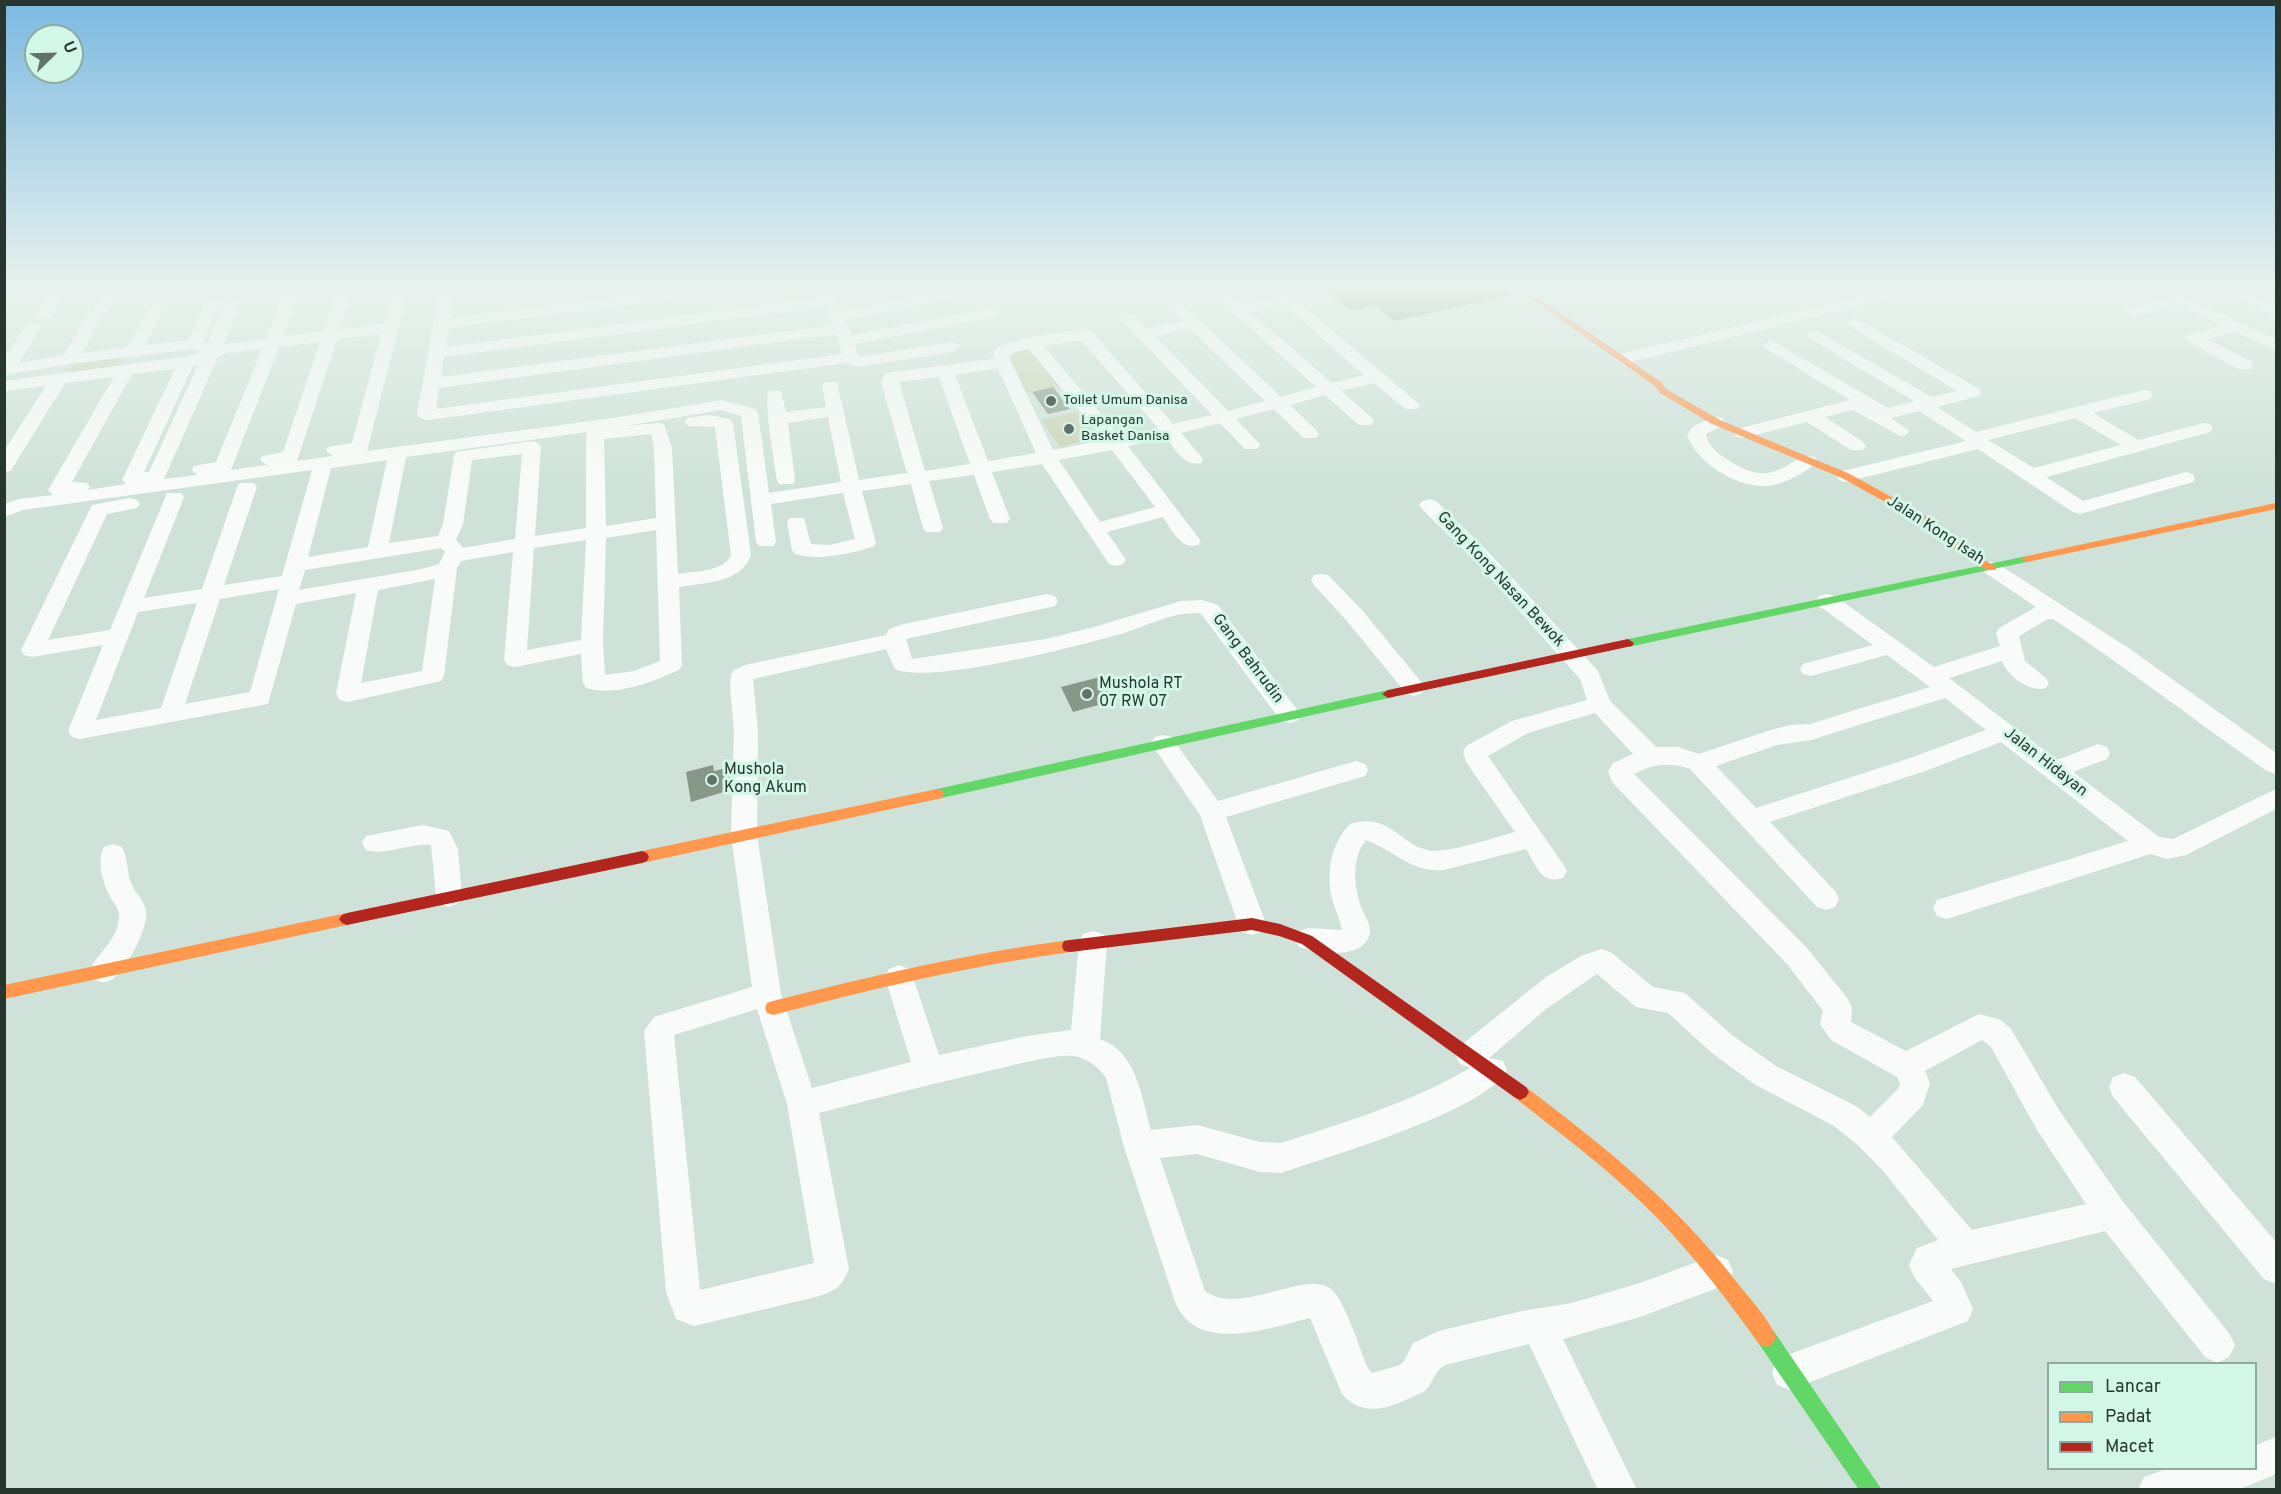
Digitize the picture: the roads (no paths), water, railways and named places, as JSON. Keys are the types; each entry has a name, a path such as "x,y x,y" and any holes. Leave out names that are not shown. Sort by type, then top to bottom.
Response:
{"street":[{"path":"5,375 16,357"},
{"path":"5,375 70,359 91,357"},
{"path":"5,375 58,379 195,361 202,357"},
{"path":"156,477 209,357"},
{"path":"224,467 267,357"},
{"path":"291,457 323,357"},
{"path":"126,370 58,490 360,448 382,357"},
{"path":"435,357 426,414 430,416 841,359"},
{"path":"430,384 624,357"},
{"path":"657,357 659,385"},
{"path":"851,357 852,360 858,362 891,357"},
{"path":"933,528 890,382 892,378 945,371 1003,357 1047,457 1116,560"},
{"path":"1044,357 1115,442 1191,541"},
{"path":"1106,357 1194,459"},
{"path":"1165,357 1251,445"},
{"path":"1228,357 1310,434"},
{"path":"1292,357 1365,421"},
{"path":"1353,357 1411,405"},
{"name":"Jalan Kong Isah","path":"1620,357 1658,384 1663,391 1716,422 1846,476 1920,517 1959,548 2058,612 2277,765"},
{"path":"1623,359 1632,357"},
{"path":"1790,357 1881,412 1891,414 1972,391 1913,357"},
{"path":"1850,357 1927,405 2080,508 2186,478"},
{"path":"2230,357 2245,364"},
{"path":"131,480 187,362"},
{"path":"945,371 1000,519"},
{"path":"760,500 1047,457 1377,377"},
{"path":"4,467 58,379"},
{"path":"797,522 802,550 829,551 866,543 851,486 831,386"},
{"path":"775,395 786,480"},
{"path":"1846,476 2144,395"},
{"path":"1743,433 1856,404 1900,431"},
{"path":"118,636 33,650 99,508 247,487 398,452 722,405 749,413 766,542"},
{"path":"777,419 836,411"},
{"path":"2078,412 2137,447"},
{"path":"1810,416 1857,446"},
{"path":"658,428 663,447 671,665 643,676 615,683 594,683 592,645 596,533 595,435 709,420 724,423 741,555 737,565 726,572 668,582"},
{"path":"1716,422 1698,430 1696,435 1700,447 1721,463 1741,473 1761,480 1769,480 1785,475 1808,461"},
{"path":"2031,476 2204,428"},
{"path":"368,585 348,694 433,675 463,456 532,447 516,660 592,645"},
{"path":"377,551 398,452"},
{"path":"4,531 9,508 321,469"},
{"path":"174,497 80,731 260,698 321,469"},
{"path":"170,714 247,487"},
{"name":"Gang Kong Nasan Bewok","path":"1430,505 1482,557 1590,676 1600,704"},
{"path":"4,992 744,835 1414,688 2277,506"},
{"path":"1096,529 1168,510"},
{"path":"291,582 377,551 449,555 666,523"},
{"path":"129,607 291,582 368,585 425,575 449,555"},
{"path":"1321,580 1354,615 1414,688"},
{"path":"1047,601 904,631 897,634 894,640 753,670 742,675 741,687 746,731 744,835 770,1001 802,1104 832,1263 831,1272 820,1279 706,1307 694,1309 688,1307 683,1292 659,1031 667,1024 770,1001 1006,954 1252,924 1274,927 1307,940 1481,1063 1633,1183 1680,1228 1716,1272 1790,1372 1872,1490"},
{"name":"Jalan Hidayan","path":"1827,601 1939,682 2150,844"},
{"name":"Gang Bahrudin","path":"894,640 903,664 910,667 996,656 1062,643 1186,607 1202,606 1210,610 1289,715"},
{"path":"2038,683 2014,664 2012,650 2006,636 2007,633 2044,612 2058,612"},
{"path":"1811,669 1890,646"},
{"path":"1699,764 1771,738 1790,733 1811,732 1939,682 2012,650"},
{"path":"1554,871 1514,808 1475,756 1475,751 1520,727 1600,704 1650,756"},
{"path":"1753,818 1919,764 2005,732"},
{"path":"1163,743 1212,812 1252,924"},
{"path":"2054,770 2098,753"},
{"path":"1826,899 1753,818 1699,764 1678,756 1650,756 1622,769 1621,776 1653,811 1806,966 1838,1008 1835,1024 1841,1031 1908,1068 1915,1083 1912,1095 1871,1137"},
{"path":"1212,812 1356,770"},
{"path":"1947,908 2150,844 2167,849 2177,848 2277,798"},
{"path":"1307,940 1324,939 1345,943 1351,940 1356,933 1342,874 1344,853 1355,832 1359,830 1373,831 1416,857 1431,861 1444,860 1531,838"},
{"path":"375,843 424,834 437,836 444,843 449,896"},
{"path":"103,971 123,942 133,918 133,909 121,891 116,876 113,854"},
{"path":"1085,1045 1093,942"},
{"path":"1140,1148 1189,1139 1230,1147 1264,1160 1281,1158 1409,1115 1446,1098 1543,995 1591,963 1602,961 1646,999 1675,1002 1722,1044 1765,1076 1836,1110 1871,1137 1925,1195 1965,1248"},
{"path":"899,976 929,1071"},
{"path":"1908,1068 1912,1063 1979,1027 1991,1029 2006,1045 2048,1120 2112,1214 2217,1345"},
{"path":"802,1104 929,1071 1056,1044 1085,1045 1111,1060 1120,1074 1140,1148 1192,1302 1203,1311 1238,1317 1313,1300 1320,1302 1329,1317 1355,1381 1364,1391 1378,1391 1411,1379 1417,1374 1426,1356 1439,1349 1522,1328 1572,1320 1640,1300 1716,1272"},
{"path":"2124,1087 2277,1267"},
{"path":"1790,1372 1956,1309 1954,1302 1930,1271 1927,1263 1929,1260 1965,1248 2112,1214"},
{"path":"1539,1327 1583,1422 1618,1490"},
{"path":"2257,1464 2277,1456"},
{"path":"2157,1490 2230,1474 2239,1470"}],"place":[{"name":"Toilet Umum Danisa","path":"1051,401"},
{"name":"Lapangan Basket Danisa","path":"1069,429"},
{"name":"Mushola RT 07 RW 07","path":"1087,694"},
{"name":"Mushola Kong Akum","path":"712,780"}]}
